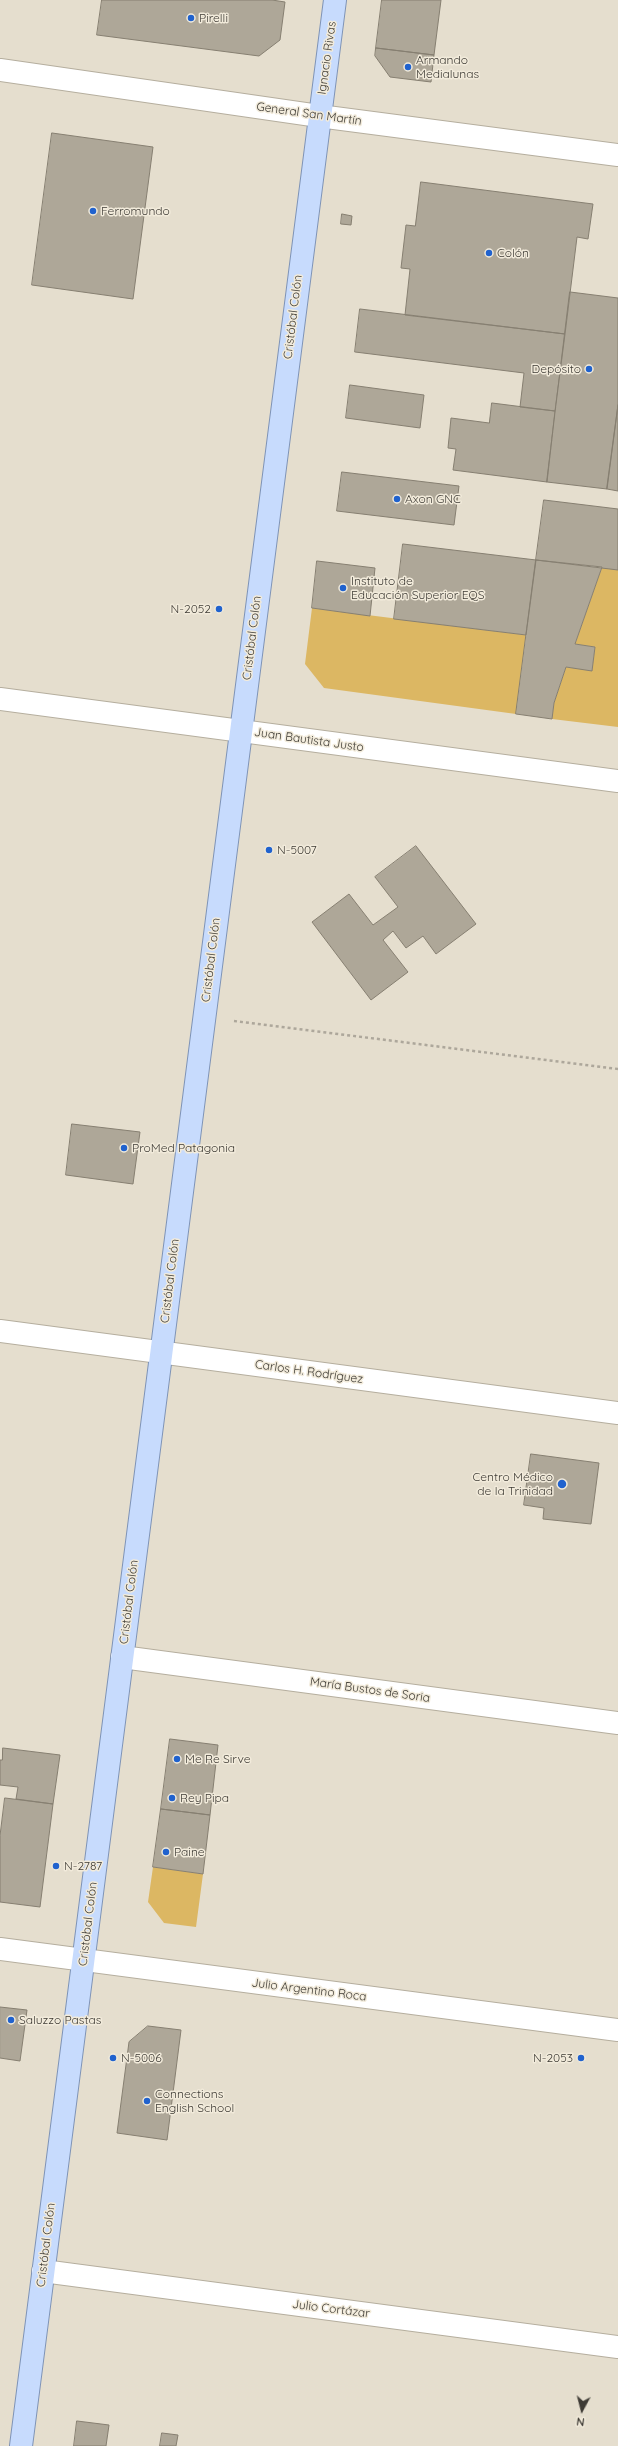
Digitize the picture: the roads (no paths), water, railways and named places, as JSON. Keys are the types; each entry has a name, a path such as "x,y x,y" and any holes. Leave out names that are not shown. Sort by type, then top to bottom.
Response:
{"main road":[{"name":"Ignacio Rivas","path":"318,116 334,0"},
{"name":"Cristóbal Colón","path":"21,2446 318,116"}],"street":[{"name":"General San Martín","path":"0,70 318,116 618,155"},
{"name":"Juan Bautista Justo","path":"0,699 618,781"},
{"name":"Carlos H. Rodríguez","path":"0,1331 618,1413"},
{"name":"María Bustos de Soria","path":"122,1657 618,1723"},
{"name":"Julio Argentino Roca","path":"0,1949 618,2030"},
{"name":"Julio Cortázar","path":"43,2271 618,2347"}],"place":[{"name":"Pirelli","path":"191,18"},
{"name":"Armando Medialunas","path":"408,67"},
{"name":"Ferromundo","path":"93,211"},
{"name":"Colón","path":"489,253"},
{"name":"Depósito","path":"589,369"},
{"name":"Axon GNC","path":"397,499"},
{"name":"Instituto de Educación Superior EQS","path":"343,588"},
{"name":"N-2052","path":"219,609"},
{"name":"N-5007","path":"269,850"},
{"name":"ProMed Patagonia","path":"124,1148"},
{"name":"Centro Médico de la Trinidad","path":"562,1484"},
{"name":"Me Re Sirve","path":"177,1759"},
{"name":"Rey Pipa","path":"172,1798"},
{"name":"Paine","path":"166,1852"},
{"name":"N-2787","path":"56,1866"},
{"name":"Saluzzo Pastas","path":"11,2020"},
{"name":"N-5006","path":"113,2058"},
{"name":"N-2053","path":"581,2058"},
{"name":"Connections English School","path":"147,2101"}]}
